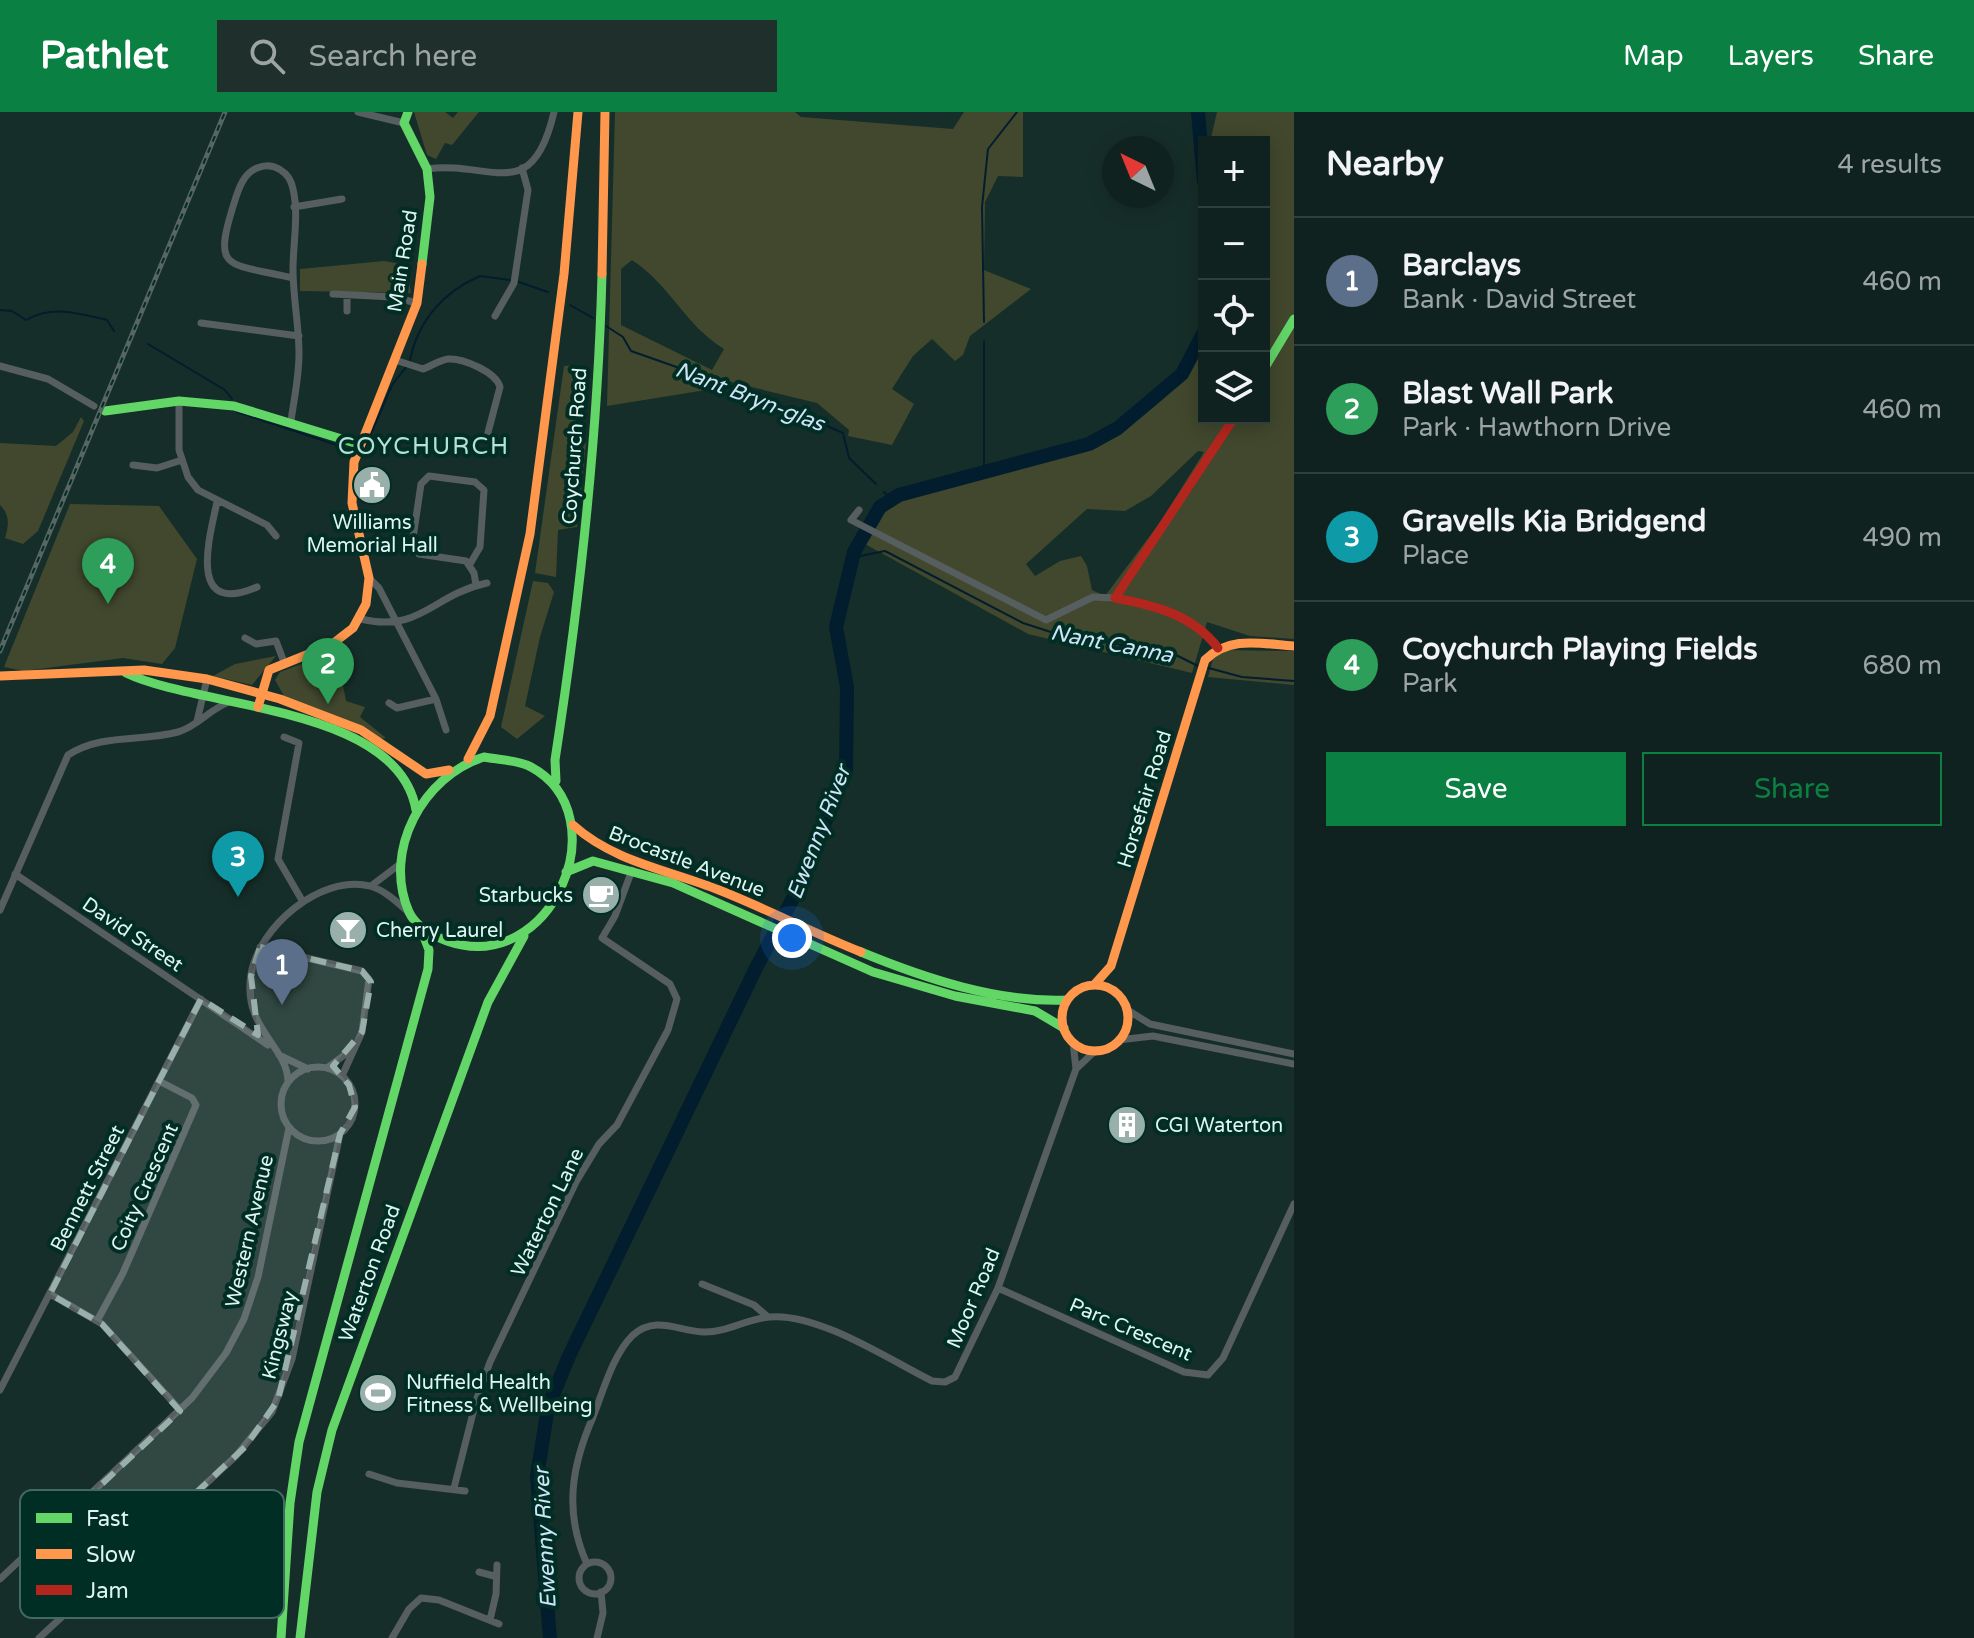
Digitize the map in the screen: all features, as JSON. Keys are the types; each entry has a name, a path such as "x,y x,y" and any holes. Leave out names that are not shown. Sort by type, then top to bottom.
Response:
{"main road":[{"path":"408,112 404,123 427,169"},
{"name":"Coychurch Road","path":"468,759 490,716 530,534 564,274 578,112"},
{"name":"Coychurch Road","path":"556,781 555,760 579,602 599,396 605,112"},
{"name":"Main Road","path":"369,578 352,503 358,444 403,364 417,303 430,197 427,169"},
{"path":"1270,359 1294,319"},
{"path":"105,411 179,401 234,406 358,444"},
{"path":"1230,424 1115,598 1176,616 1207,632 1218,648 1235,643 1294,646"},
{"path":"258,707 269,670 331,645 360,619 366,604 369,578"},
{"name":"Horsefair Road","path":"1114,991 1111,966 1205,660 1218,648"},
{"path":"0,676 144,670 207,679 262,694 361,730 426,774 449,770"},
{"path":"126,673 141,681 258,707 329,730 368,748 405,776 416,810"},
{"path":"493,757 521,761 547,772 556,781 573,825 566,872 547,912 524,936 484,948 451,941 421,929 408,912 402,880 403,860 416,810 428,791 449,770 468,759 493,757"},
{"name":"Brocastle Avenue","path":"573,825 601,849 676,873 908,972 1011,996 1043,1001 1067,1000"},
{"name":"Brocastle Avenue","path":"566,872 593,861 632,870 721,902 794,938 921,987 1035,1011 1064,1028"},
{"name":"Waterton Road","path":"284,1593 290,1503 299,1442 428,969 429,950 421,929"},
{"name":"Waterton Road","path":"300,1638 317,1492 332,1430 488,1002 524,936"},
{"name":"Horsefair Road","path":"1094,985 1111,966"},
{"path":"1094,985 1114,991 1126,1009 1126,1026 1118,1040 1096,1050 1073,1042 1064,1028 1063,1009 1067,1000 1079,989 1094,985"},
{"name":"Waterton Road","path":"281,1638 282,1618"}],"street":[{"path":"358,112 404,123"},
{"path":"427,169 490,174 522,168 539,157 554,112"},
{"path":"291,421 299,336 293,278 293,188 288,177 276,167 259,167 244,177 239,188 222,241 223,252 234,264 293,278"},
{"path":"495,316 514,279 528,190 522,168"},
{"path":"294,207 342,199"},
{"path":"333,294 393,297 417,303"},
{"path":"347,295 347,311"},
{"path":"201,323 299,336"},
{"path":"403,364 423,369 451,359 494,376 500,387 486,440"},
{"path":"0,366 48,379 94,406"},
{"path":"179,401 177,439 182,460 198,490 267,525 276,536"},
{"path":"133,465 157,468 182,460"},
{"path":"470,564 419,554 412,545 421,484 429,476 475,482 482,487 485,497 480,547 470,564 476,585"},
{"path":"217,502 205,559 206,570 219,590 228,595 257,587"},
{"path":"859,510 854,521 1046,620 1093,597 1115,598"},
{"path":"369,578 379,588 436,699 446,730"},
{"path":"360,619 397,624 412,620 452,594 487,583"},
{"path":"245,638 256,644 276,641 284,662"},
{"path":"196,723 207,679"},
{"path":"389,703 397,708 436,699"},
{"path":"0,910 68,755 90,743 167,734 196,723 216,706 232,701"},
{"path":"284,737 299,743 278,859 303,902"},
{"path":"308,1069 288,1082 281,1101 289,1128 312,1141 328,1140 340,1134 352,1118 354,1095 342,1076 327,1068 308,1069 279,1055 271,1046 253,1014 251,976 260,947 272,929 303,902 342,887 371,886 394,872 403,860"},
{"name":"Waterton Lane","path":"454,1488 476,1401 490,1362 576,1182 599,1144 617,1125 662,1043 677,999 670,984 602,938 615,916 632,870"},
{"name":"David Street","path":"15,874 271,1046"},
{"path":"371,886 408,912"},
{"path":"260,947 362,971 369,979 371,987 356,1045 342,1076"},
{"name":"Bennett Street","path":"0,1390 201,999"},
{"path":"1126,1009 1150,1024 1294,1054"},
{"path":"235,1020 253,1014"},
{"path":"1118,1040 1153,1036 1294,1064"},
{"name":"Moor Road","path":"587,1564 572,1521 574,1469 621,1351 633,1336 646,1327 662,1324 703,1332 768,1317 801,1319 939,1383 951,1380 959,1372 998,1288 1076,1069 1073,1042"},
{"path":"327,1068 356,1045"},
{"name":"Moor Road","path":"1076,1069 1096,1050"},
{"path":"279,1055 288,1082"},
{"name":"Coity Crescent","path":"97,1321 123,1273 196,1105 192,1098 159,1081"},
{"name":"Western Avenue","path":"95,1490 180,1410 218,1367 244,1319 259,1270 289,1128"},
{"name":"Kingsway","path":"199,1490 245,1447 272,1412 292,1359 340,1134"},
{"name":"Parc Crescent","path":"998,1288 1184,1372 1208,1375 1223,1358 1294,1204"},
{"path":"702,1284 754,1305 768,1317"},
{"path":"50,1294 97,1321 180,1410"},
{"path":"379,1477 383,1465"},
{"path":"369,1474 397,1483 465,1491"},
{"name":"Western Avenue","path":"0,1578 20,1560"},
{"path":"600,1563 608,1569 609,1585 601,1592 587,1592 580,1585 581,1571 587,1564 600,1563"},
{"path":"490,1620 496,1594 494,1576 497,1565"},
{"path":"479,1572 494,1576"},
{"path":"597,1638 603,1613 601,1592"},
{"path":"392,1638 418,1599 439,1600 499,1624"},
{"name":"Kingsway","path":"39,1638 61,1618"}],"highlighted area":[{"path":"260,947 362,971 371,982 362,1032 333,1066 349,1085 355,1107 340,1134 278,1400 245,1447 88,1594 91,1570 81,1550 68,1542 40,1542 180,1411 102,1324 50,1294 201,999 258,1035 251,976"}],"green space":[{"path":"414,112 445,112 453,118 458,112 479,112 452,145 445,143 436,159 427,155"},
{"path":"615,112 795,112 801,117 953,129 964,112 1023,112 1023,177 998,176 985,202 984,270 1031,289 970,336 963,355 955,361 932,339 913,356 892,389 914,404 892,445 848,436 849,430 817,403 710,377 706,390 607,406","holes":["632,260 646,270 699,329 724,349 712,370 621,325 621,269"]},
{"path":"1217,112 1294,112 1294,639 1250,636 1207,622 1192,673 1028,634 865,544 887,506 894,501 1085,451 1154,407 1198,356 1198,424 1270,424 1270,136 1211,136","holes":["1198,451 1204,452 1161,521 1105,596 1092,590 1087,566 1081,556 1060,561 1035,576 1026,564 1087,509 1125,511 1151,496"]},
{"path":"384,261 406,265 411,293 300,291 300,269"},
{"path":"579,365 575,439 586,443 577,527 558,530 556,577 535,573 564,366"},
{"path":"81,417 84,421 38,531 23,544 5,538 8,520 0,505 0,443 56,446 73,432"},
{"path":"70,504 159,506 197,559 175,648 162,664 123,658 24,671 4,667"},
{"path":"533,581 548,583 554,592 540,637 525,706 545,716 517,739 501,727"},
{"path":"1224,650 1294,651 1294,685 1208,677 1213,659"},
{"path":"276,656 252,685 213,676 235,664"},
{"path":"304,663 314,676 341,675 346,701 365,707 360,717 386,738 379,739 284,696 275,680 280,672"}],"waterway":[{"path":"984,322 982,207 988,149 1017,112"},
{"name":"Ewenny River","path":"1198,112 1200,136"},
{"name":"Nant Bryn-glas","path":"410,360 426,321 455,290 480,276 510,280"},
{"name":"Nant Bryn-glas","path":"516,281 548,292"},
{"name":"Nant Bryn-glas","path":"570,305 593,318"},
{"name":"Nant Bryn-glas","path":"0,310 12,311 26,320 45,313 76,313 107,320 114,331"},
{"name":"Nant Bryn-glas","path":"606,326 623,337 631,351 756,395 843,433 849,458 876,484"},
{"path":"984,341 984,471"},
{"name":"Ewenny River","path":"550,1638 537,1476 548,1407 569,1356 756,968 800,885 846,770 847,687 836,627 854,552 880,507 899,495 1089,444 1118,428 1182,374 1198,343"},
{"name":"Nant Bryn-glas","path":"148,344 225,390 232,399"},
{"name":"Nant Bryn-glas","path":"364,450 392,385 407,366"},
{"name":"Nant Bryn-glas","path":"237,412 343,447"},
{"name":"Nant Bryn-glas","path":"884,492 892,500"},
{"name":"Nant Canna","path":"851,558 885,551 1023,623 1060,635 1172,653 1198,666"},
{"name":"Nant Canna","path":"1205,667 1242,677 1294,681"}],"railway":[{"path":"0,651 225,112"}],"traffic: fast":[{"path":"408,112 404,123 427,169 430,197 422,264"},
{"path":"556,781 555,760 580,578 592,457 602,274"},
{"path":"1270,359 1294,319"},
{"path":"105,411 179,401 234,406 358,444"},
{"path":"126,673 159,685 292,716 336,730 374,749 401,775 416,810"},
{"path":"484,757 531,767 557,790 570,820 571,853 562,886 543,915 517,936 484,946 447,941 420,926 409,912 402,889 401,865 405,841 426,798 462,767 484,757"},
{"path":"566,872 593,861 673,883 873,972 955,996 1035,1011 1064,1028"},
{"path":"284,1593 290,1503 299,1442 428,969 429,950 421,929"},
{"path":"300,1638 317,1492 332,1430 488,1002 524,936"},
{"path":"861,952 962,987 1015,997 1067,1000"},
{"path":"281,1638 282,1618"}],"traffic: slow":[{"path":"468,759 490,716 530,534 564,274 578,112"},
{"path":"602,274 605,112"},
{"path":"258,707 269,670 331,645 353,628 366,604 369,578 352,503 354,462 417,303 422,264"},
{"path":"1094,985 1111,966 1205,660 1215,652 1236,644 1294,646"},
{"path":"0,676 144,670 207,679 280,699 361,730 426,774 449,770"},
{"path":"573,825 589,838 624,857 719,890 861,952"},
{"path":"1095,985 1118,995 1128,1018 1118,1041 1095,1051 1072,1041 1062,1018 1072,995 1095,985"}],"traffic: jam":[{"path":"1218,648 1197,627 1172,613 1115,598 1230,424"}],"place":[{"name":"Williams Memorial Hall","path":"372,485"},
{"name":"Coychurch Playing Fields","path":"108,604"},
{"name":"Blast Wall Park","path":"328,704"},
{"name":"Starbucks","path":"601,895"},
{"name":"Gravells Kia Bridgend","path":"238,897"},
{"name":"Cherry Laurel","path":"348,930"},
{"name":"Barclays","path":"282,1005"},
{"name":"CGI Waterton","path":"1127,1125"},
{"name":"Nuffield Health Fitness & Wellbeing","path":"378,1393"}],"district":[{"name":"COYCHURCH","path":"424,446"}]}
